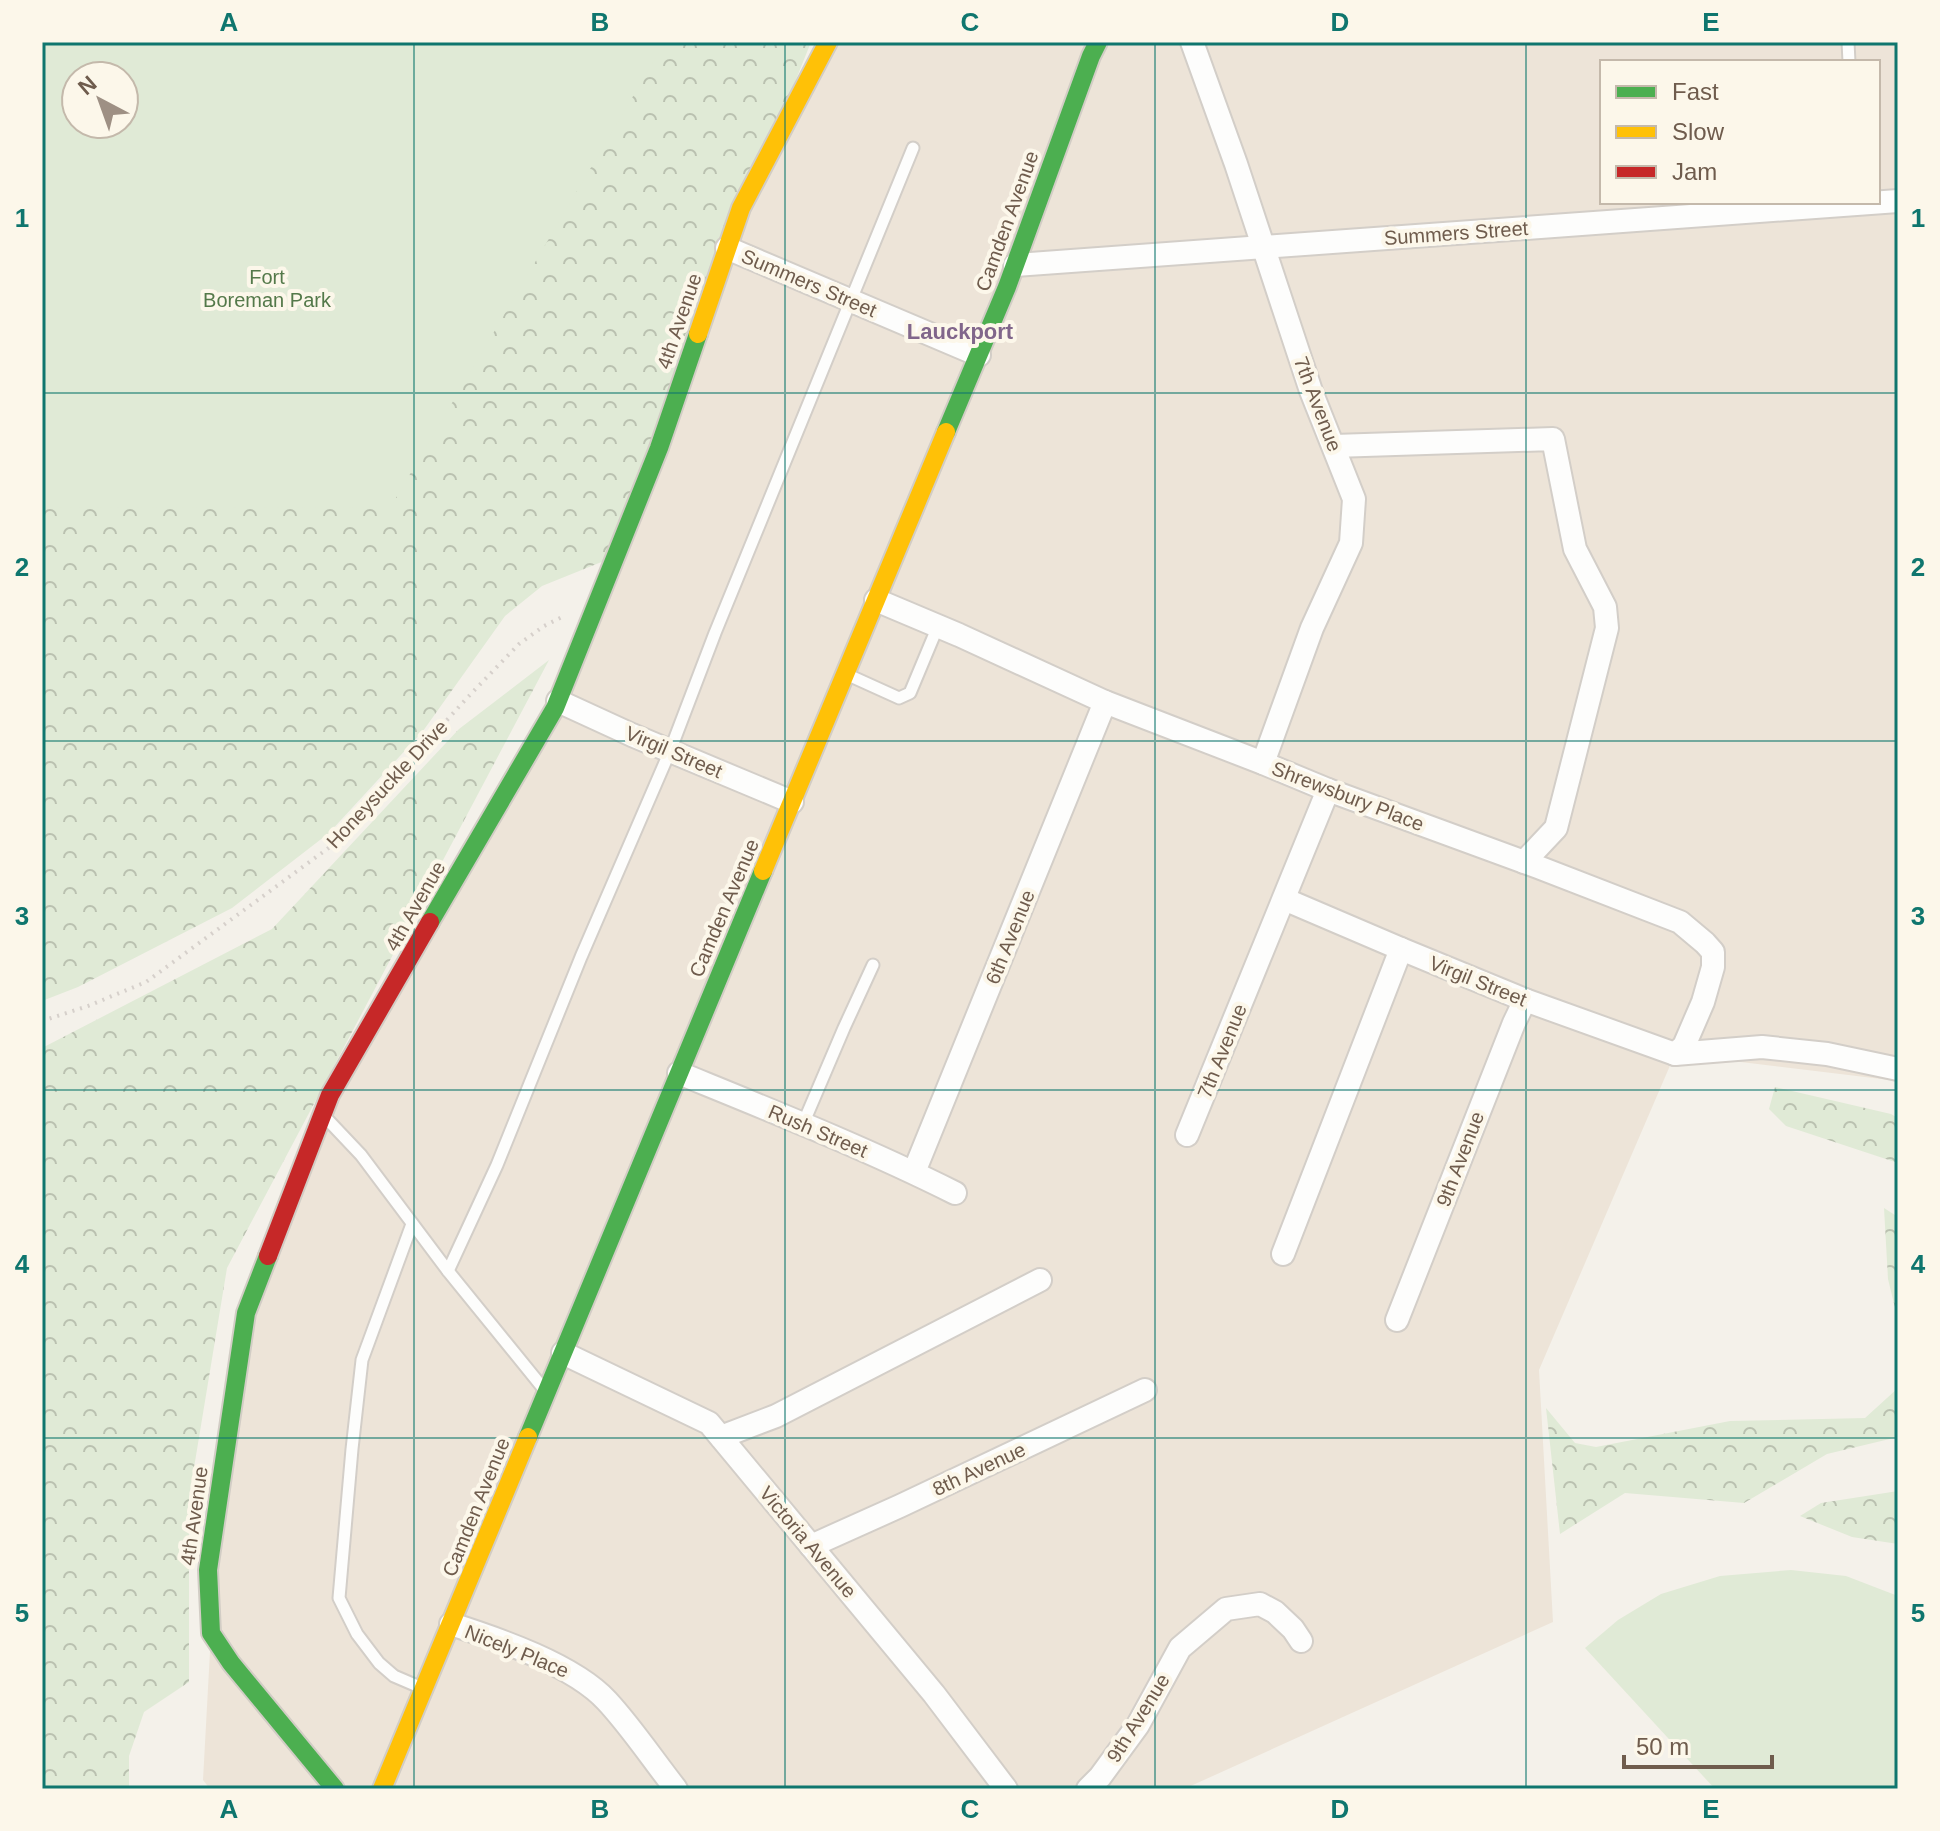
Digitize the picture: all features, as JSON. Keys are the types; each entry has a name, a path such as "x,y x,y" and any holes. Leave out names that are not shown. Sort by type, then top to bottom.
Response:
{"street":[{"name":"4th Avenue","path":"335,1789 231,1663 211,1633 208,1570 246,1313 330,1095 558,701 659,448 741,208 828,42"},
{"name":"Camden Avenue","path":"382,1789 979,355 1098,42"},
{"name":"7th Avenue","path":"1192,42 1311,391 1354,499 1351,543 1312,628 1263,763"},
{"name":"Summers Street","path":"1015,265 1829,204"},
{"name":"Summers Street","path":"727,248 979,355"},
{"path":"1334,446 1553,439 1575,549 1605,607 1607,628 1556,828 1524,862"},
{"name":"Shrewsbury Place","path":"876,600 1105,702 1328,790 1680,922 1713,952 1713,967 1703,1002 1684,1046 1675,1054"},
{"name":"Virgil Street","path":"558,701 792,802"},
{"name":"6th Avenue","path":"914,1172 1105,702"},
{"name":"7th Avenue","path":"1187,1135 1328,790"},
{"name":"Virgil Street","path":"1284,899 1525,1000 1675,1054"},
{"path":"1283,1254 1401,949"},
{"name":"9th Avenue","path":"1397,1320 1525,1000"},
{"path":"1675,1054 1762,1047 1827,1054 1898,1069"},
{"name":"Rush Street","path":"679,1073 914,1172 955,1193"},
{"path":"721,1437 776,1416 1040,1280"},
{"name":"Victoria Avenue","path":"563,1353 709,1423 934,1694 1006,1789"},
{"name":"8th Avenue","path":"811,1546 1145,1390"},
{"name":"9th Avenue","path":"1088,1789 1138,1725 1180,1648 1226,1609 1260,1604 1275,1612 1301,1641"},
{"name":"Nicely Place","path":"451,1624 492,1637 576,1675 605,1699 676,1789"}],"lane":[{"path":"448,1271 497,1165 581,957 670,751 913,148"},
{"path":"845,674 899,698 910,693 938,626"},
{"path":"803,1124 873,965"},
{"path":"323,1115 361,1155 448,1271 547,1393"},
{"path":"412,1224 362,1360 339,1598 357,1634 379,1663 394,1676 424,1689"}],"path":[{"name":"Honeysuckle Drive","path":"42,1021 146,982 334,844 519,644 565,616"}],"shaded area":[{"path":"828,42 1898,42 1898,1081 1675,1054 1539,1370 1553,1622 1184,1789 210,1789 203,1780 211,1633 246,1313 323,1115 558,701 741,208"}],"green space":[{"name":"Fort Boreman Park","path":"42,42 665,42 390,508 42,507"},
{"path":"665,42 811,42 604,561 542,586 505,616 423,731 329,833 232,908 78,987 42,1001 42,467"},
{"path":"549,660 227,1268 189,1498 189,1682 144,1712 129,1756 129,1789 42,1789 42,1048 272,929 459,729"},
{"path":"1775,1087 1898,1118 1898,1163 1786,1126 1769,1109"},
{"path":"1884,1208 1898,1217 1898,1320 1888,1279"},
{"path":"1898,1388 1898,1437 1827,1454 1744,1503 1625,1493 1560,1534 1546,1408 1575,1443 1596,1447 1730,1421 1865,1418"},
{"path":"1898,1491 1898,1544 1852,1537 1800,1516 1821,1503"},
{"path":"1791,1570 1846,1576 1898,1596 1898,1789 1715,1789 1585,1648 1618,1620 1661,1594 1720,1576"}],"traffic: fast":[{"path":"946,432 1007,287 1098,42"},
{"path":"430,922 555,708 659,448 698,334"},
{"path":"528,1437 763,871"},
{"path":"268,1256 246,1313 208,1570 211,1633 231,1663 335,1789"}],"traffic: slow":[{"path":"698,334 741,208 828,42"},
{"path":"763,871 946,432"},
{"path":"382,1789 528,1437"}],"traffic: jam":[{"path":"268,1256 330,1095 430,922"}],"district":[{"name":"Lauckport","path":"960,331"}]}
